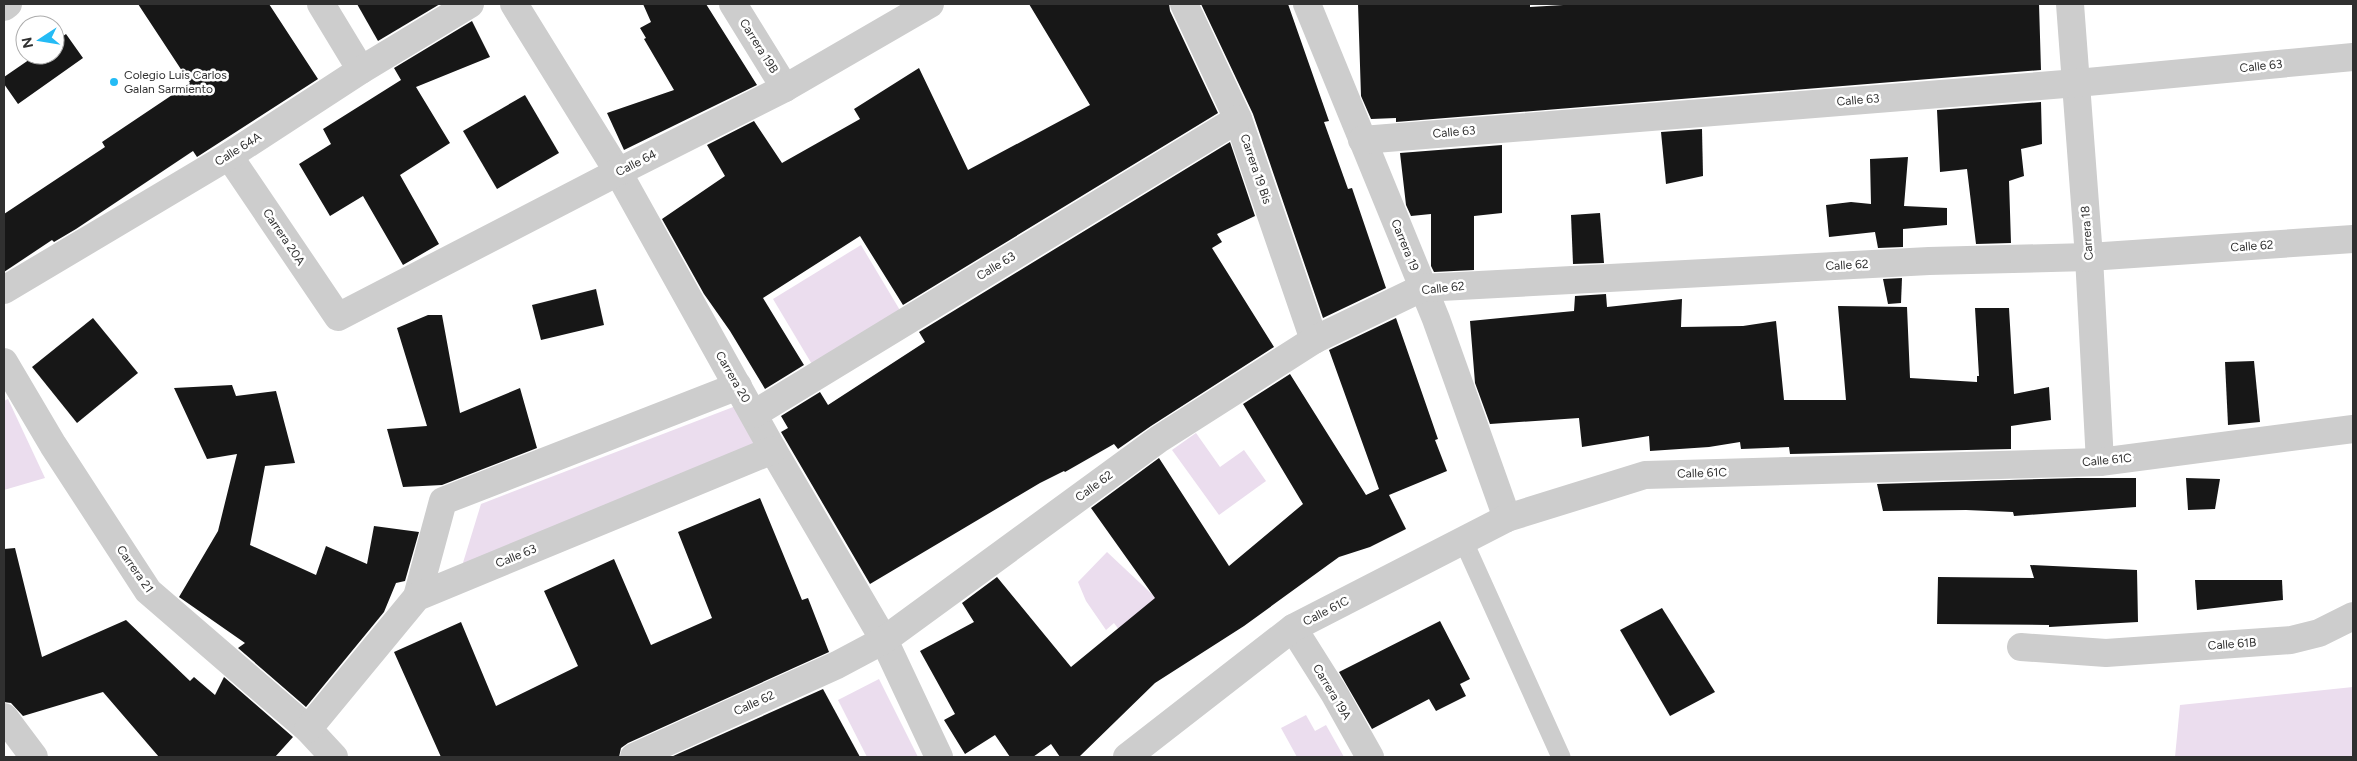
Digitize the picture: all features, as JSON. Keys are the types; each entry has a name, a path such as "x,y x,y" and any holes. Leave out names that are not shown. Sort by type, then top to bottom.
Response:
{"street":[{"path":"4,7 8,4"},
{"path":"321,4 361,70"},
{"name":"Calle 64A","path":"4,290 229,156 361,70 470,4"},
{"name":"Carrera 20","path":"514,4 618,172 754,414 772,450 884,640 939,757"},
{"name":"Carrera 19B","path":"733,4 785,88"},
{"name":"Calle 64","path":"338,317 785,88 930,4"},
{"name":"Carrera 19 Bis","path":"1184,4 1238,119 1314,340"},
{"name":"Carrera 19","path":"1307,4 1436,319 1507,518"},
{"name":"Carrera 18","path":"2070,4 2089,257 2100,462"},
{"name":"Calle 63","path":"1362,140 2077,83 2353,57"},
{"name":"Calle 63","path":"754,414 1238,119"},
{"name":"Carrera 20A","path":"229,156 338,317"},
{"name":"Calle 62","path":"634,757 837,665 884,640 1158,439 1314,340 1422,288 1929,260 2089,257 2353,239"},
{"name":"Carrera 21","path":"4,362 54,445 148,591 308,729 334,757"},
{"path":"417,597 443,501 738,386"},
{"name":"Calle 61C","path":"1127,757 1293,628 1507,518 1645,475 2100,462 2353,429"},
{"name":"Calle 63","path":"308,729 417,597 772,450"},
{"name":"Calle 61B","path":"2021,647 2106,653 2291,640 2319,633 2353,616"},
{"name":"Carrera 19A","path":"1293,628 1334,693 1370,757"},
{"path":"4,717 34,757"}],"lane":[{"path":"1463,540 1561,757"}],"shaded area":[{"path":"861,245 904,317 816,371 773,299"},
{"path":"8,399 45,478 4,490 4,401"},
{"path":"741,404 759,452 462,566 481,504"},
{"path":"1196,433 1220,467 1244,450 1266,481 1219,515 1172,450"},
{"path":"1107,552 1156,598 1122,634 1114,623 1106,630 1086,601 1078,582"},
{"path":"879,679 918,757 867,757 838,700"},
{"path":"2353,687 2353,757 2175,757 2180,705"},
{"path":"1306,715 1315,731 1326,725 1344,757 1297,757 1281,728"}],"building":[{"path":"138,4 269,4 318,79 197,157 193,151 76,229 54,242 52,240 4,272 4,214 105,147 102,142 190,83"},
{"path":"357,4 440,4 378,41"},
{"path":"643,4 706,4 757,85 624,150 607,113 674,90 644,39 646,38 640,28 651,22"},
{"path":"1029,4 1169,4 1170,11 1218,113 903,305 860,236 763,298 804,365 765,389 730,331 704,294 662,219 725,176 707,145 754,121 782,163 860,119 854,109 919,68 968,170 1090,105"},
{"path":"1201,4 1288,4 1329,121 1324,122 1348,189 1352,188 1386,288 1323,318 1253,114"},
{"path":"1358,4 1530,4 1530,7 1580,4 2039,4 2041,70 1396,122 1396,118 1371,119 1361,96"},
{"path":"472,21 490,57 416,87 450,143 400,175 439,244 403,265 363,196 330,216 299,164 331,144 323,129 401,80 394,68"},
{"path":"65,35 83,58 18,104 4,84 4,77 21,65 65,65"},
{"path":"525,95 559,153 497,189 463,131"},
{"path":"2041,102 2042,144 2021,149 2024,176 2009,181 2011,243 1976,244 1967,169 1940,172 1937,110"},
{"path":"1702,129 1703,176 1666,184 1661,132"},
{"path":"1230,142 1255,216 1217,234 1222,242 1212,248 1274,347 1118,449 1114,444 1065,472 1040,483 870,584 781,432 788,428 781,416 820,392 828,405 925,342 919,332"},
{"path":"1502,145 1502,213 1474,216 1474,270 1434,272 1431,266 1431,214 1411,216 1406,205 1400,153"},
{"path":"1908,157 1904,206 1947,208 1947,225 1903,229 1903,247 1878,248 1875,232 1829,237 1826,205 1851,202 1871,204 1870,159"},
{"path":"1600,213 1604,263 1573,264 1571,215"},
{"path":"1902,278 1901,303 1888,304 1883,279"},
{"path":"596,289 604,325 541,340 532,305"},
{"path":"1606,294 1607,307 1682,299 1681,327 1743,326 1776,321 1784,400 1846,400 1838,306 1907,307 1910,378 1977,382 1977,376 1979,376 1975,308 2009,308 2014,394 2049,387 2051,420 2011,426 2011,449 1790,454 1789,447 1741,449 1740,442 1709,447 1650,451 1649,436 1582,447 1579,418 1490,424 1475,383 1470,321 1574,311 1575,296"},
{"path":"428,315 442,315 460,413 520,388 537,448 442,485 403,487 387,429 427,426 397,328"},
{"path":"93,318 138,373 77,423 32,367"},
{"path":"1396,318 1438,439 1435,440 1447,471 1389,495 1406,529 1370,547 1339,557 1244,626 1155,683 1079,757 1060,757 1051,744 1033,757 1010,757 995,735 965,754 944,720 955,714 920,651 974,622 962,603 997,577 1071,667 1155,598 1091,508 1159,458 1229,566 1303,504 1243,404 1290,374 1366,495 1379,489 1329,350"},
{"path":"2254,361 2260,422 2228,425 2225,362"},
{"path":"232,385 236,396 276,391 295,463 265,466 250,545 316,575 326,546 367,564 374,526 419,532 405,581 396,583 384,612 306,707 238,648 245,643 179,597 218,531 237,454 207,459 174,388"},
{"path":"2136,478 2136,507 2014,516 2013,512 1966,510 1883,511 1877,484"},
{"path":"2186,478 2220,479 2215,509 2188,510"},
{"path":"760,498 802,600 808,598 829,652 628,743 621,748 619,757 441,757 394,652 461,622 496,706 578,666 544,591 614,559 651,645 712,618 678,532"},
{"path":"15,548 42,657 126,620 190,681 194,677 215,695 224,677 293,737 275,757 159,757 103,692 23,716 11,703 4,702 4,549"},
{"path":"2030,565 2137,570 2138,622 2049,627 2049,625 1937,624 1938,577 2034,578"},
{"path":"2195,580 2282,580 2283,600 2197,610"},
{"path":"1662,608 1715,692 1670,716 1620,630"},
{"path":"1440,621 1470,679 1460,684 1466,696 1436,711 1429,699 1372,729 1339,672"},
{"path":"823,689 860,757 671,757"}],"place":[{"name":"Colegio Luis Carlos Galan Sarmiento","path":"114,82"}]}
